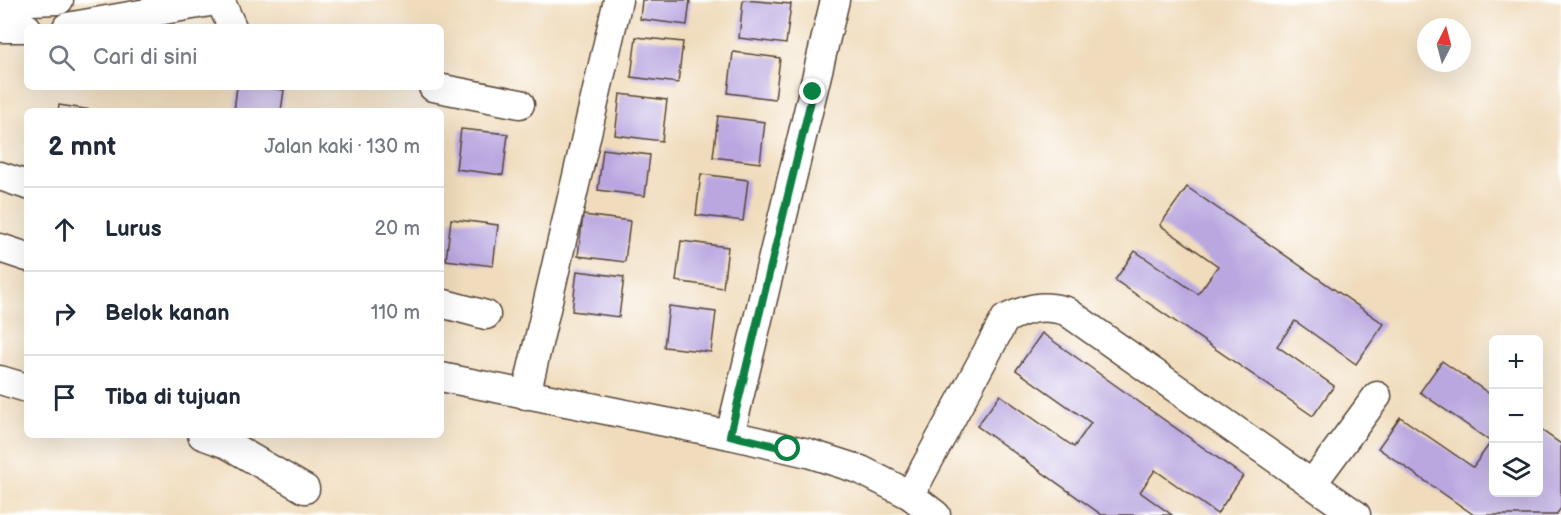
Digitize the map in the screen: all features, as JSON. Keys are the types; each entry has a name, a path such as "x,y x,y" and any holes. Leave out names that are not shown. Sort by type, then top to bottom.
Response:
{"street":[{"path":"0,2 58,0"},
{"path":"84,24 220,0 231,24"},
{"path":"526,395 618,0"},
{"path":"730,435 835,0"},
{"path":"0,28 24,28"},
{"path":"444,89 520,104"},
{"path":"0,176 24,184"},
{"path":"0,248 24,256"},
{"path":"444,304 486,315"},
{"path":"910,495 1005,319 1027,309 1049,306 1066,311 1356,515"},
{"path":"444,378 730,435 808,453 861,470 910,495 936,515"},
{"path":"0,380 24,387"},
{"path":"1312,484 1377,396"},
{"path":"210,438 227,444 305,489"}],"building":[{"path":"642,0 690,0 687,25 640,19"},
{"path":"743,0 791,4 786,44 739,38"},
{"path":"636,37 683,42 678,83 631,77"},
{"path":"733,52 780,58 775,99 728,93"},
{"path":"237,90 284,90 281,108 234,108"},
{"path":"620,94 667,100 662,141 615,135"},
{"path":"59,105 78,108 58,108"},
{"path":"718,116 765,122 760,163 713,157"},
{"path":"461,129 508,134 503,175 456,169"},
{"path":"603,149 650,155 645,196 598,190"},
{"path":"701,174 748,180 743,221 696,215"},
{"path":"1187,187 1384,324 1356,364 1295,321 1277,346 1334,386 1313,416 1115,280 1135,251 1198,294 1218,266 1160,225"},
{"path":"583,215 630,221 625,262 578,256"},
{"path":"451,219 498,225 493,266 446,260"},
{"path":"681,241 728,247 723,288 676,281"},
{"path":"577,271 624,277 619,317 572,311"},
{"path":"669,306 716,312 711,352 664,347"},
{"path":"1042,333 1243,476 1217,514 1155,470 1140,492 1172,515 1102,515 977,426 1000,395 1074,447 1091,423 1016,370"},
{"path":"1442,361 1489,394 1489,441 1420,392"},
{"path":"1400,417 1473,467 1489,445 1489,497 1543,497 1543,431 1561,444 1561,508 1556,515 1474,515 1378,448"}],"route":[{"path":"788,449 730,435 813,92"}]}
